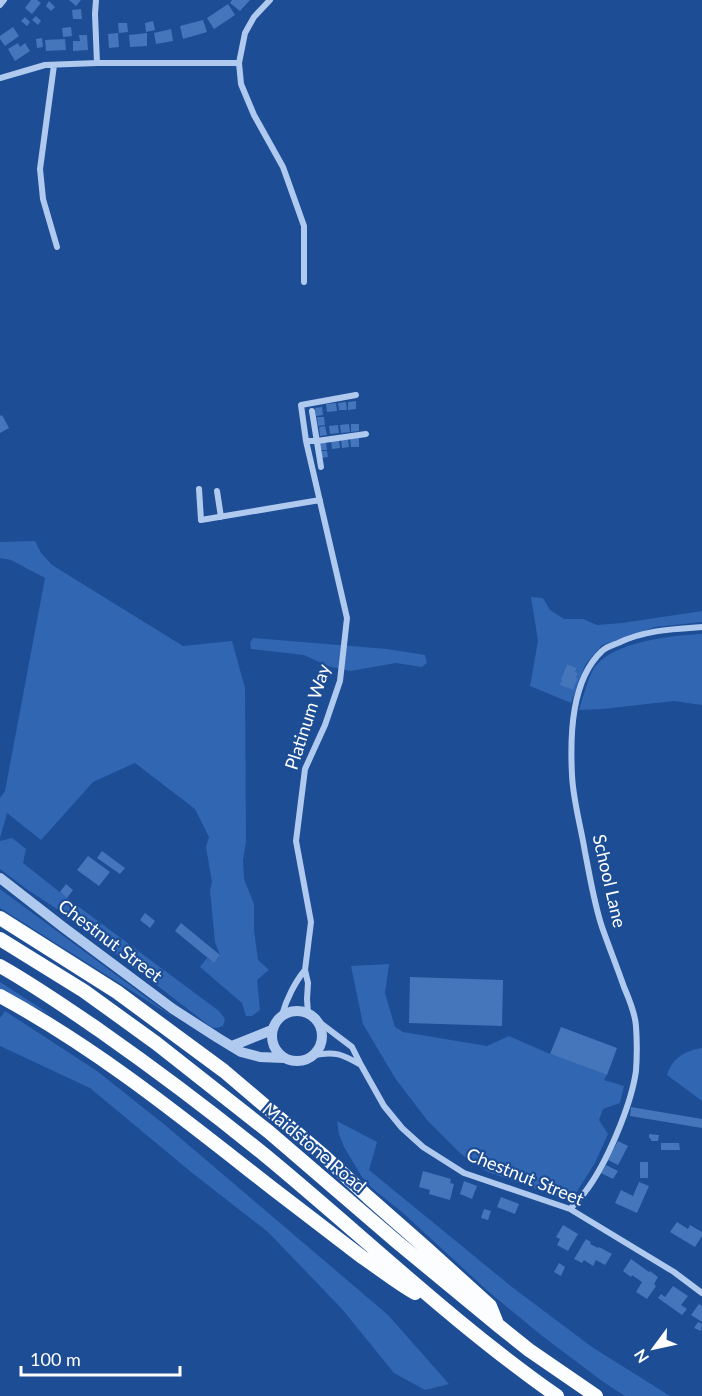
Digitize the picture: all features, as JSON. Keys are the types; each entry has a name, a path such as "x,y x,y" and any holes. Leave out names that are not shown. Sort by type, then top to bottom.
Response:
{"highway":[{"path":"0,918 117,992 232,1077 324,1156 490,1306 499,1326"},
{"name":"Maidstone Road","path":"0,939 84,991 164,1050 269,1132 499,1326 529,1350 596,1396"},
{"name":"Maidstone Road","path":"0,966 75,1013 201,1104 267,1157 445,1311 557,1396"},
{"path":"0,996 95,1053 174,1111 322,1228 400,1285 445,1311"}],"street":[{"path":"0,5 4,0"},
{"path":"96,0 97,63"},
{"path":"270,0 254,17 245,33 239,63 241,84 254,115 284,167 304,226 304,282"},
{"path":"0,78 54,64 239,63"},
{"path":"54,64 40,169 43,199 57,247"},
{"name":"Platinum Way","path":"312,1016 307,999 308,983 305,970 311,922 296,841 305,769 325,725 340,681 347,618 306,441 301,405 356,395"},
{"path":"312,411 321,467"},
{"path":"306,441 366,434"},
{"path":"199,489 201,520 320,500"},
{"path":"218,491 221,517"},
{"name":"School Lane","path":"570,1209 586,1191 605,1160 629,1099 636,1071 636,1023 602,925 572,777 575,700 587,670 604,649 628,638 655,630 702,627"},
{"name":"Chestnut Street","path":"0,878 173,1009 241,1052 260,1057 284,1058"},
{"name":"Platinum Way","path":"282,1016 285,1005 305,970"},
{"path":"295,1011 312,1016 320,1025 321,1041 314,1055 299,1062 291,1061 278,1053 271,1039 272,1030 282,1016 295,1011"},
{"name":"Chestnut Street","path":"312,1016 352,1047 384,1106 423,1147 464,1173 570,1209 674,1272 702,1293"},
{"path":"232,1046 272,1030"},
{"path":"314,1055 327,1053 345,1055 361,1065"}],"shaded area":[{"path":"35,541 41,553 52,565 183,646 232,641 245,688 246,841 243,860 244,879 254,904 254,930 258,960 269,970 257,980 260,1010 252,1016 246,1016 242,1003 200,967 207,958 214,963 220,955 215,942 210,890 212,882 206,847 209,837 195,809 135,763 93,782 41,840 7,813 0,838 0,798 5,791 45,578 11,560 0,558 0,542"},
{"path":"531,597 543,598 550,610 564,619 583,619 597,625 702,611 702,622 655,627 602,645 585,665 571,703 530,686 538,641","holes":["567,664 577,668 575,672 578,678 573,690 561,685"]},
{"path":"702,634 702,705 674,701 579,710 593,670 601,660 643,642 659,638"},
{"path":"253,638 387,649 425,655 427,663 422,667 396,663 350,671 328,666 304,655 251,649 250,643"},
{"path":"12,838 26,849 23,863 219,1011 225,1019 223,1026 211,1027 63,913 0,869 0,841"},
{"path":"0,889 173,1017 0,908"},
{"path":"389,964 385,993 395,1027 403,1032 487,1046 509,1036 607,1075 604,1080 624,1086 620,1103 603,1109 599,1120 608,1134 595,1163 576,1193 564,1199 488,1172 459,1152 427,1120 395,1078 363,1024 351,966"},
{"path":"0,982 51,1015 0,990"},
{"path":"5,1011 97,1071 165,1125 388,1315 449,1384 425,1390 394,1373 342,1309 268,1232 90,1088 0,1046 0,1018"},
{"path":"702,1048 702,1101 667,1075 676,1059 690,1051"},
{"path":"337,1121 377,1142 369,1170 512,1287 592,1347 670,1396 625,1396 541,1335 490,1293 362,1177 344,1147"}],"building":[{"path":"31,0 41,3 32,14 25,8"},
{"path":"69,0 81,0 76,6"},
{"path":"232,0 250,0 240,11 230,3"},
{"path":"49,1 55,7 51,11 46,6"},
{"path":"228,4 235,15 214,29 207,18"},
{"path":"81,9 82,19 73,19 72,10"},
{"path":"36,16 41,21 38,25 32,20"},
{"path":"25,17 30,22 27,26 21,21"},
{"path":"203,20 207,32 183,39 180,26"},
{"path":"153,21 155,30 146,32 145,23"},
{"path":"118,23 127,23 128,32 119,33"},
{"path":"13,27 19,36 5,46 0,36"},
{"path":"71,27 72,36 63,37 62,28"},
{"path":"171,29 173,41 156,44 154,33"},
{"path":"118,33 119,47 109,48 108,34"},
{"path":"147,33 147,46 130,47 129,35"},
{"path":"79,35 87,35 88,50 73,51 73,41 80,41"},
{"path":"42,38 43,47 37,48 36,39"},
{"path":"65,39 66,50 46,51 45,40"},
{"path":"18,43 20,47 25,43 30,51 15,61 8,49"},
{"path":"356,401 356,409 348,410 348,402"},
{"path":"346,402 347,410 339,410 338,403"},
{"path":"336,403 337,411 327,412 326,404"},
{"path":"322,407 323,415 316,416 315,408"},
{"path":"2,415 9,428 0,433 0,416"},
{"path":"317,417 324,417 325,425 318,426"},
{"path":"349,424 350,432 341,433 340,425"},
{"path":"351,424 359,424 359,431 351,432"},
{"path":"338,425 339,433 330,434 329,426"},
{"path":"325,426 327,435 320,436 319,427"},
{"path":"359,438 359,447 351,447 350,439"},
{"path":"348,439 349,447 342,448 341,440"},
{"path":"339,440 340,448 332,449 331,441"},
{"path":"326,442 327,450 320,450 319,443"},
{"path":"320,451 327,451 328,457 321,458"},
{"path":"567,664 577,668 575,672 578,673 576,677 578,678 573,690 560,685"},
{"path":"102,851 125,868 120,874 97,858"},
{"path":"88,856 110,872 99,886 77,870"},
{"path":"66,884 73,890 67,898 60,892"},
{"path":"145,913 155,921 150,928 140,920"},
{"path":"181,923 220,955 214,963 175,931"},
{"path":"410,977 503,980 502,1026 409,1023"},
{"path":"561,1027 617,1048 607,1075 550,1054"},
{"path":"631,1107 702,1119 702,1128 630,1116"},
{"path":"649,1134 659,1135 658,1141 651,1141"},
{"path":"618,1141 628,1146 618,1165 608,1160"},
{"path":"661,1143 679,1143 680,1150 661,1150"},
{"path":"640,1162 648,1162 648,1178 640,1178"},
{"path":"606,1165 618,1171 613,1179 601,1173"},
{"path":"423,1171 451,1179 450,1183 454,1184 450,1200 429,1194 430,1190 419,1187"},
{"path":"464,1181 477,1186 472,1199 460,1194"},
{"path":"639,1182 649,1186 637,1213 615,1203 621,1190 633,1196"},
{"path":"501,1197 519,1204 515,1214 497,1207"},
{"path":"484,1209 491,1211 488,1220 481,1218"},
{"path":"677,1222 688,1229 690,1225 702,1232 695,1247 670,1232"},
{"path":"563,1225 578,1234 568,1251 557,1245 560,1239 556,1237"},
{"path":"586,1239 591,1242 590,1244 612,1254 605,1265 596,1260 593,1266 584,1260 582,1263 574,1259"},
{"path":"631,1259 658,1277 654,1284 656,1286 647,1299 636,1292 642,1282 623,1271"},
{"path":"559,1263 565,1267 561,1276 554,1272"},
{"path":"673,1286 688,1296 681,1305 687,1309 682,1315 658,1298 661,1294 665,1297"},
{"path":"699,1304 702,1306 702,1322 691,1315"},
{"path":"698,1322 702,1324 701,1331 694,1328"}]}
